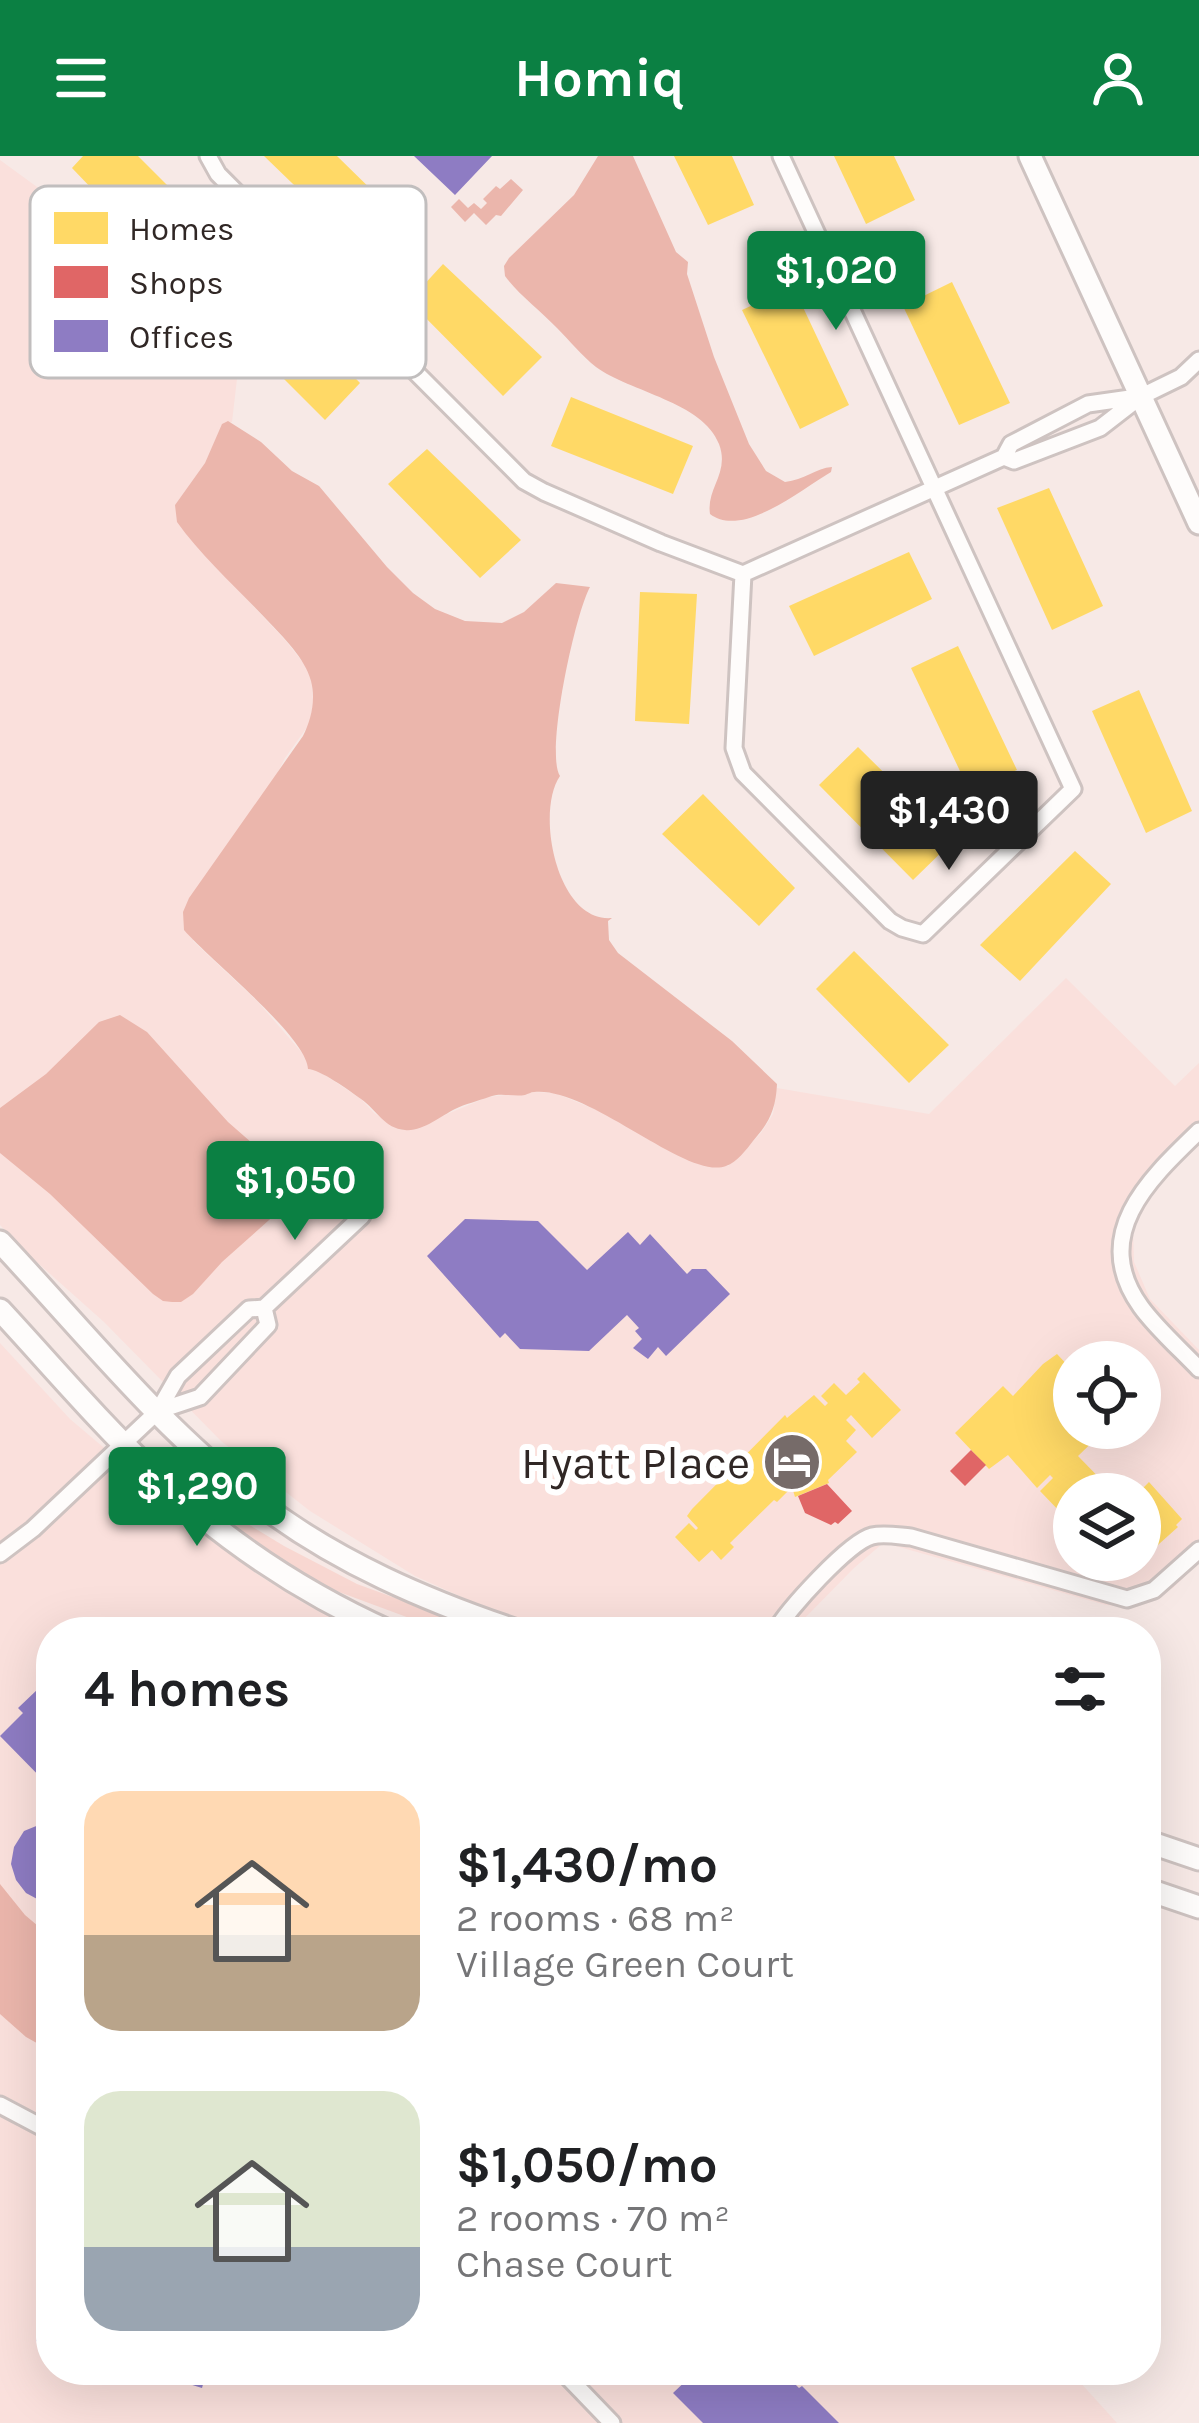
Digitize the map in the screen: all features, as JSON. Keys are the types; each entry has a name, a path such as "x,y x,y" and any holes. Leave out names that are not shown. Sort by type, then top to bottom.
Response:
{"main road":[{"path":"1030,156 1199,523"},
{"path":"0,1242 158,1411 257,1502 332,1552 425,1597 479,1617"},
{"path":"0,1310 192,1508 269,1566 361,1617"},
{"path":"1161,1846 1199,1859"},
{"path":"1161,1894 1199,1907"}],"street":[{"path":"208,156 230,186"},
{"path":"743,574 734,748 743,773 890,921 923,934 1073,789 781,156"},
{"path":"1004,458 1014,461 1097,429 1140,397 1181,377 1199,360"},
{"path":"421,378 524,481 743,574 1004,458 1011,445 1088,404 1140,397"},
{"path":"1199,1131 1138,1197 1129,1212 1121,1250 1138,1303 1199,1369"},
{"path":"0,1554 158,1411 178,1376 249,1310 264,1308 362,1216"},
{"path":"158,1411 200,1396 268,1325 264,1308"},
{"path":"784,1617 853,1546 880,1534 910,1538 1127,1599 1154,1590 1199,1550"},
{"path":"0,2105 36,2124"},
{"path":"575,2385 612,2423"}],"shaded area":[{"path":"598,156 633,156 676,252 688,262 687,274 714,357 749,444 766,471 785,482 832,467 772,509 738,520 710,514 722,464 711,430 682,408 596,367 505,276 509,258 574,195"},
{"path":"0,160 36,186 30,186 30,378 237,379 232,422 222,425 205,463 175,505 187,535 305,665 313,702 310,723 285,758 193,941 258,1002 316,1069 401,1130 488,1097 555,1093 604,1113 695,1163 728,1166 773,1114 777,1088 929,1114 1066,978 1175,1086 1199,1063 1199,1143 1144,1201 1133,1228 1134,1262 1150,1299 1199,1350 1199,1562 1173,1588 1131,1607 1106,1605 882,1544 806,1617 514,1617 415,1576 310,1511 221,1441 0,1225"},
{"path":"511,179 523,190 501,216 486,225 474,213 465,222 451,207 459,199 468,208 474,203 481,209 487,203 483,199 496,186 500,189"},
{"path":"228,421 319,486 387,567 435,609 465,621 502,623 524,612 556,583 590,587 570,653 559,713 556,762 560,776 550,814 556,862 577,903 593,915 612,918 609,940 618,953 732,1041 777,1084 767,1122 734,1162 709,1167 687,1160 582,1103 556,1094 493,1096 459,1107 418,1129 398,1129 342,1086 308,1069 292,1038 184,930 183,912 189,898 303,736 313,703 311,681 299,656 177,522 175,505"},
{"path":"120,1015 147,1032 228,1122 268,1157 288,1186 278,1212 181,1302 163,1301 153,1294 50,1194 0,1153 0,1108 46,1074 99,1022"},
{"path":"0,1343 70,1419 214,1541 257,1574 330,1617 36,1617 36,2385 1083,2385 1117,2423 0,2423"},
{"path":"210,1501 357,1584 447,1617 407,1617 323,1586 207,1505"},
{"path":"0,1884 36,1924 36,2043 0,2014"}],"building: Homes":[{"path":"83,156 138,156 168,186 89,186 72,168"},
{"path":"264,156 337,156 368,186 295,186"},
{"path":"674,156 732,156 754,205 708,225"},
{"path":"834,156 894,156 915,200 866,224"},
{"path":"443,264 542,357 503,396 426,318 426,282"},
{"path":"952,282 1010,403 959,425 903,306"},
{"path":"793,286 849,405 800,429 742,310"},
{"path":"283,378 355,378 360,383 325,420"},
{"path":"571,397 693,446 673,494 551,446"},
{"path":"427,449 521,540 480,578 388,484"},
{"path":"1049,488 1103,606 1052,630 997,508"},
{"path":"909,552 932,599 814,656 789,606"},
{"path":"640,592 697,594 689,724 635,721"},
{"path":"958,646 1017,770 969,790 911,668"},
{"path":"1139,690 1192,811 1146,833 1092,711"},
{"path":"858,747 953,841 913,880 819,785"},
{"path":"703,794 795,888 759,926 662,834"},
{"path":"1075,851 1111,884 1020,981 980,945"},
{"path":"854,951 949,1045 909,1083 816,989"},
{"path":"1053,1357 1053,1449 1085,1449 1078,1456 1095,1473 1053,1473 1053,1478 1050,1475 1037,1488 1008,1455 989,1469 955,1433 1003,1386 1013,1396"},
{"name":"Hyatt Place","path":"864,1372 901,1410 872,1438 851,1415 846,1420 856,1430 846,1441 857,1452 829,1483 795,1497 792,1487 730,1543 734,1547 721,1560 712,1550 699,1562 675,1537 689,1523 698,1528 687,1516 692,1509 785,1415 787,1418 814,1395 825,1406 828,1403 821,1396 834,1383 846,1395"},
{"path":"1053,1478 1053,1505 1040,1491"},
{"path":"1161,1495 1182,1519 1161,1542"}],"building: Shops":[{"path":"971,1450 986,1465 965,1486 950,1471"},
{"path":"827,1484 852,1511 838,1524 805,1513 798,1496"}],"building: Offices":[{"path":"414,156 492,156 455,195"},
{"path":"465,1219 538,1221 587,1270 628,1232 640,1245 650,1234 687,1274 706,1269 730,1294 666,1356 658,1347 648,1359 633,1348 642,1339 627,1315 589,1351 520,1349 505,1333 500,1338 427,1256"},
{"path":"36,1691 36,1773 0,1736 23,1713 18,1708"},
{"path":"36,1826 36,1898 16,1880 11,1864 24,1831"},
{"path":"681,2385 802,2386 839,2423 703,2423 673,2393"}],"place":[{"name":"Hyatt Place","path":"792,1462"}]}
